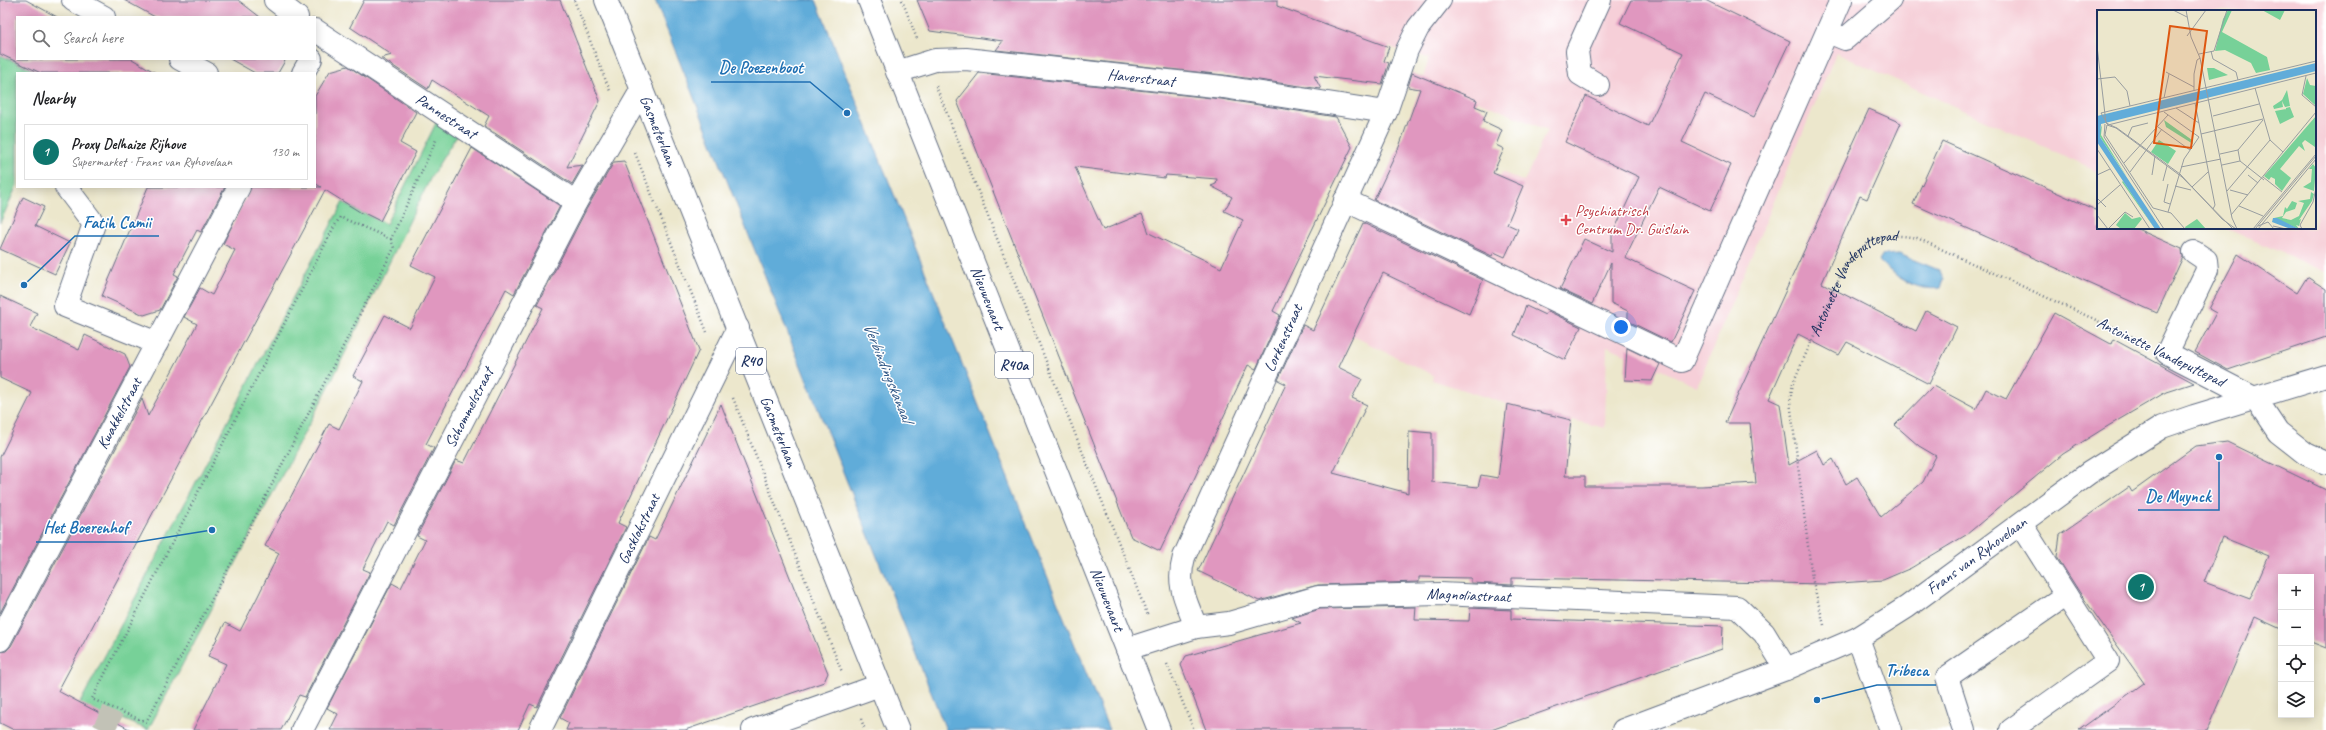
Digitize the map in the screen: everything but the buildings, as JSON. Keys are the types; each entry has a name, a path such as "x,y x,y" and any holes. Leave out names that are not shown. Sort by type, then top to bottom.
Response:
{"street":[{"path":"73,0 102,16"},
{"path":"275,0 297,16"},
{"name":"Gasmeterlaan","path":"606,0 898,730"},
{"name":"Nieuwevaart","path":"869,0 1159,730"},
{"name":"Lorkenstraat","path":"1196,626 1181,588 1180,573 1184,557 1386,112 1407,50 1418,28 1440,0"},
{"path":"1598,85 1580,74 1576,51 1600,0"},
{"path":"1345,200 1682,361 1841,0"},
{"path":"1828,32 1845,39 1890,0"},
{"name":"Pannestraat","path":"318,40 446,117 576,202"},
{"name":"Haverstraat","path":"897,72 926,62 966,59 1223,87 1386,112"},
{"path":"182,60 204,72"},
{"path":"304,72 310,60"},
{"name":"Schommelstraat","path":"302,730 576,202 642,89"},
{"path":"67,188 94,224 65,306 157,343"},
{"name":"Kwakkelstraat","path":"0,640 238,188"},
{"path":"2168,353 2207,270 2206,260 2194,252"},
{"name":"Gasklokstraat","path":"540,730 738,328"},
{"name":"Antoinette Vandeputtepad","path":"2168,353 2256,399"},
{"name":"Frans van Ryhovelaan","path":"1623,730 1786,669 1858,638 1907,606 2089,473 2162,427 2326,376"},
{"path":"2256,399 2278,432 2306,454 2326,463"},
{"path":"2011,730 2108,661 2021,524"},
{"name":"Magnoliastraat","path":"1127,649 1196,626 1229,624 1318,597 1440,594 1737,607 1764,633 1786,669"},
{"path":"1964,730 1947,678 2066,595"},
{"path":"1858,638 1891,730"},
{"path":"753,730 880,685"}],"path":[{"path":"902,0 1194,730"},
{"path":"391,239 340,217 92,699 146,722 225,575 394,248 391,239 446,117"},
{"name":"Antoinette Vandeputtepad","path":"1831,650 1812,578 1790,401 1793,383 1846,263 1859,249 1875,239 1895,234 1917,238 2168,353"}],"shaded area":[{"name":"Psychiatrisch Centrum Dr. Guislain","path":"1274,0 2326,0 2326,272 2227,229 2316,229 2316,10 2097,10 2097,171 1836,53 1697,386 1607,346 1605,428 1507,404 1432,380 1433,375 1318,319 1399,147 1493,190 1502,172 1524,182 1547,130 1423,78 1429,58 1389,47 1277,5"}],"green space":[{"path":"0,55 38,72 16,72 16,187 0,223"},
{"path":"441,113 462,127 432,175 328,388 148,730 116,716 108,730 80,703 343,202 363,214 364,213 386,224"}],"water":[{"name":"Verbindingskanaal","path":"655,0 816,0 1109,730 946,730"},
{"path":"1899,254 1939,270 1944,279 1941,288 1923,288 1907,282 1892,273 1879,261 1883,255"}],"tunnel":[{"path":"103,730 114,709"}],"place":[{"name":"De Poezenboot","path":"847,113"},
{"name":"Psychiatrisch Centrum Dr. Guislain","path":"1566,220"},
{"name":"Fatih Camii","path":"24,285"},
{"name":"De Muynck","path":"2219,457"},
{"name":"Het Boerenhof","path":"212,530"},
{"name":"Proxy Delhaize Rijhove","path":"2141,587"},
{"name":"Tribeca","path":"1817,700"}]}
